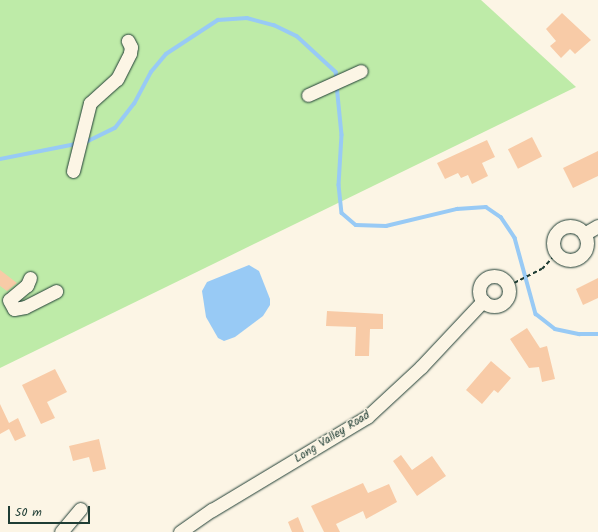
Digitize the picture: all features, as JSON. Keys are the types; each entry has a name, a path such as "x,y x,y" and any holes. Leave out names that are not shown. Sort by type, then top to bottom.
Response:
{"street":[{"path":"74,165 90,103 117,79 132,48 128,42"},
{"path":"308,95 356,73"},
{"path":"584,234 598,226"},
{"path":"564,227 575,227 584,234 587,245 582,256 566,260 556,254 553,240 559,230 564,227"},
{"path":"489,277 498,277 512,284 508,296 502,304 492,306 483,301 480,288 489,277"},
{"path":"30,278 27,285 10,300 14,309 25,307 56,291"},
{"name":"Long Valley Road","path":"180,532 212,510 366,416 421,367 483,301"},
{"path":"61,532 80,509"}],"path":[{"path":"512,284 542,270 556,254"}],"green space":[{"path":"0,0 481,0 576,87 0,368"}],"water":[{"path":"249,265 259,271 270,299 270,305 263,316 235,337 224,341 218,338 206,317 202,291 207,282"}],"building":[{"path":"562,13 591,40 575,54 570,49 561,58 550,46 556,41 546,29"},
{"path":"532,137 542,157 518,169 508,149"},
{"path":"487,140 495,157 482,163 488,176 472,184 468,175 461,178 458,173 445,179 437,163"},
{"path":"598,151 598,176 573,188 563,168"},
{"path":"0,270 17,283 7,291 0,286"},
{"path":"598,278 598,298 583,305 576,289"},
{"path":"327,311 383,314 383,329 370,329 369,356 355,356 356,327 326,326"},
{"path":"527,328 540,348 547,346 555,379 542,382 539,367 529,368 510,339"},
{"path":"491,361 511,378 498,393 494,390 482,404 466,390"},
{"path":"55,369 67,392 47,402 55,418 41,424 22,385"},
{"path":"0,404 9,423 18,418 26,436 15,441 9,429 0,434"},
{"path":"99,439 106,469 93,472 89,457 73,461 69,446"},
{"path":"401,455 412,470 432,456 446,476 417,496 393,461"},
{"path":"363,483 368,493 389,484 397,502 366,519 363,511 336,524 340,532 324,532 311,506"},
{"path":"298,517 304,532 292,532 288,522"}],"waterway":[{"path":"84,143 115,128 134,104 151,72 166,54 218,20 247,18 274,25 297,36 336,72 337,79"},
{"path":"337,85 342,135 339,185 342,213 356,225 386,226 457,209 486,207 501,217 515,238 536,314 555,329 579,334 598,334"},
{"path":"0,159 76,144"}]}
